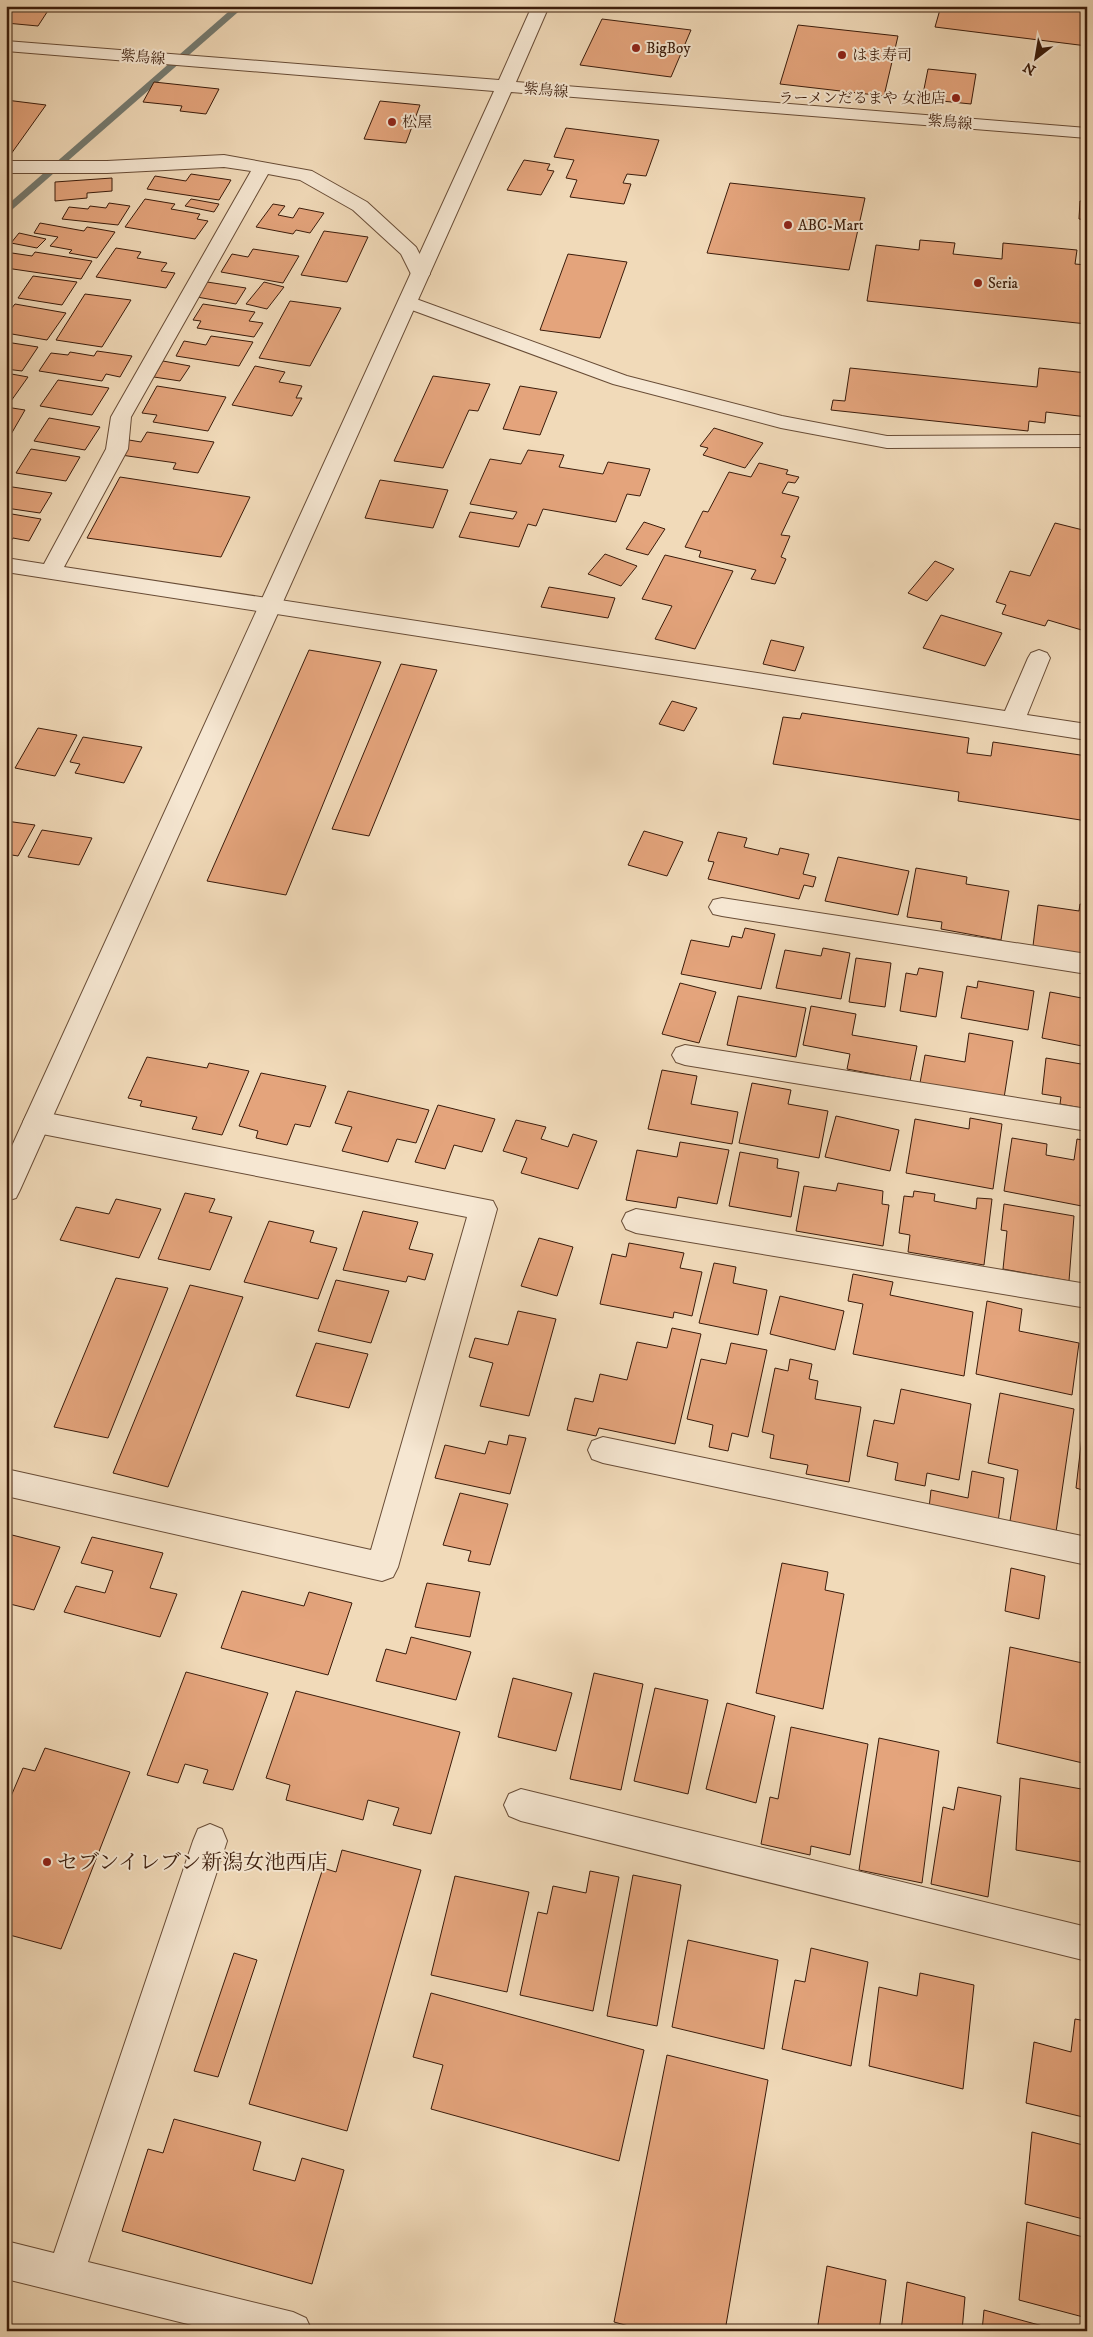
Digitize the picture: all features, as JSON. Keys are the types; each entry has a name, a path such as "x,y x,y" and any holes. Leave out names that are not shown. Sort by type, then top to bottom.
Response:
{"street":[{"path":"6,1190 541,6"},
{"name":"紫鳥線","path":"6,46 1087,133"},
{"path":"6,167 107,167 224,162 305,175 360,206 409,251 420,274"},
{"path":"50,572 117,449 121,417 262,168"},
{"path":"408,302 620,380 782,422 888,442 1087,441"},
{"path":"6,565 1014,719 1087,732"},
{"path":"1014,719 1039,658"},
{"path":"722,907 1087,964"},
{"path":"685,1055 1087,1120"},
{"path":"6,1482 382,1567 483,1209 37,1122"},
{"path":"636,1221 1087,1296"},
{"path":"603,1450 1087,1551"},
{"path":"521,1805 1087,1944"},
{"path":"65,2275 210,1841"},
{"path":"6,2260 293,2331"}],"building":[{"path":"6,6 51,6 38,26 6,23"},
{"path":"941,6 1087,6 1087,46 935,27"},
{"name":"BigBoy","path":"602,19 691,30 671,77 580,65"},
{"name":"はま寿司","path":"798,25 898,36 884,96 780,84"},
{"path":"928,69 976,74 971,104 922,99"},
{"path":"154,82 219,89 206,114 180,111 182,106 143,102"},
{"path":"6,100 46,105 6,161"},
{"name":"松屋","path":"380,101 420,105 406,143 364,139"},
{"path":"566,128 659,140 646,176 627,174 623,183 631,184 624,204 570,197 577,180 566,178 574,160 554,157"},
{"path":"524,160 550,164 547,170 554,171 541,195 507,190"},
{"path":"191,174 231,180 219,200 147,189 155,176 186,181"},
{"path":"112,178 112,191 87,193 87,198 55,201 55,182"},
{"name":"ABC-Mart","path":"730,183 865,198 849,270 707,253"},
{"path":"145,199 175,204 171,209 200,214 197,219 208,221 195,239 125,227"},
{"path":"191,199 219,204 214,212 185,206"},
{"path":"1080,201 1087,201 1087,220 1079,219"},
{"path":"109,203 130,206 118,225 62,219 69,207 88,209 90,206 106,208"},
{"path":"273,204 285,206 278,215 293,218 299,208 324,213 310,233 296,230 293,234 256,227"},
{"path":"40,223 84,231 87,227 115,232 97,258 69,253 72,250 50,246 58,237 34,233"},
{"path":"324,231 368,237 347,282 301,275"},
{"path":"19,233 46,239 37,248 11,243"},
{"name":"Seria","path":"920,240 955,243 953,254 1002,259 1003,243 1077,250 1075,264 1087,265 1087,324 867,301 876,245 919,250"},
{"path":"116,248 141,252 137,258 167,263 161,271 175,273 166,288 96,277"},
{"path":"253,249 299,256 283,283 221,272 232,254 248,257"},
{"path":"35,252 92,261 81,279 6,268 6,262 12,253 32,256"},
{"path":"568,254 627,262 600,338 540,330"},
{"path":"33,276 77,282 62,305 18,298"},
{"path":"207,282 246,288 236,304 197,297"},
{"path":"264,282 284,287 267,309 246,304"},
{"path":"85,294 131,300 102,347 56,340"},
{"path":"290,301 341,308 310,366 259,358"},
{"path":"15,304 66,313 47,340 6,333 6,315"},
{"path":"203,304 255,312 249,321 263,323 254,337 197,328 201,321 193,320"},
{"path":"211,336 253,342 239,366 176,356 184,341 206,345"},
{"path":"6,342 38,347 22,371 6,369"},
{"path":"97,351 132,356 120,377 106,374 102,381 39,371 51,353 68,355 70,352 94,356"},
{"path":"163,361 190,366 180,381 154,377"},
{"path":"255,366 285,372 279,382 302,386 296,398 302,398 292,416 232,405"},
{"path":"850,368 1037,387 1039,368 1087,373 1087,417 1046,412 1045,423 1029,421 1028,431 831,410 833,400 845,401"},
{"path":"6,373 28,377 11,401 6,400"},
{"path":"433,376 490,384 478,411 469,410 443,468 394,461"},
{"path":"58,380 109,388 92,415 40,406"},
{"path":"157,386 226,397 208,431 153,422 157,415 142,413"},
{"path":"520,386 557,392 540,435 503,429"},
{"path":"6,407 25,410 10,436 6,436"},
{"path":"49,418 100,427 85,450 34,441"},
{"path":"714,428 763,443 745,468 703,455 708,448 700,446"},
{"path":"147,432 214,442 198,473 173,469 176,463 121,455 129,440 141,442"},
{"path":"31,449 80,457 66,481 16,473"},
{"path":"528,450 564,455 559,467 603,474 608,462 650,469 640,496 627,494 616,522 543,509 536,526 528,524 519,547 459,537 470,512 513,519 517,512 470,504 490,459 521,464"},
{"path":"759,463 788,470 786,474 799,477 795,483 788,482 782,493 799,497 781,535 790,536 781,557 786,559 775,584 751,579 756,570 699,557 701,551 685,547 703,511 708,512 729,472 751,477"},
{"path":"120,477 250,497 221,557 87,538"},
{"path":"380,480 448,490 433,528 365,518"},
{"path":"6,486 52,493 40,513 6,508"},
{"path":"6,513 41,519 29,541 13,538 6,550"},
{"path":"644,522 665,529 648,555 626,549"},
{"path":"1055,523 1087,531 1087,578 1081,590 1087,591 1085,631 1048,620 1045,626 1002,614 1006,605 996,602 1010,571 1030,576"},
{"path":"605,554 637,566 621,586 588,574"},
{"path":"665,555 733,571 695,649 655,639 672,606 642,599"},
{"path":"935,561 954,569 927,601 908,593"},
{"path":"549,587 615,598 608,618 541,607"},
{"path":"941,615 1002,633 985,666 923,648"},
{"path":"771,640 804,647 795,671 763,664"},
{"path":"309,650 381,662 286,895 207,881"},
{"path":"401,664 437,670 369,836 332,829"},
{"path":"672,701 697,708 684,731 659,724"},
{"path":"802,713 969,738 967,753 991,756 993,742 1087,756 1087,821 958,801 959,792 773,764 783,717 800,719"},
{"path":"38,728 77,735 55,776 15,768"},
{"path":"83,737 142,747 124,783 75,773 80,764 70,762"},
{"path":"6,821 35,825 18,856 6,854"},
{"path":"42,830 92,838 79,865 28,857"},
{"path":"644,831 683,842 667,876 628,865"},
{"path":"718,832 747,838 744,847 778,855 780,848 809,854 803,874 816,877 813,887 804,885 799,899 708,879 714,862 708,861"},
{"path":"838,857 909,871 898,915 825,901"},
{"path":"916,868 967,877 966,884 1009,891 1001,940 941,929 942,922 907,917"},
{"path":"1080,904 1087,905 1087,955 1033,946 1038,905 1079,911"},
{"path":"745,928 775,934 761,989 681,974 691,940 729,947 732,936 742,938"},
{"path":"823,948 850,953 841,999 776,988 785,950 821,956"},
{"path":"856,958 891,963 885,1007 849,1002"},
{"path":"919,968 943,972 936,1017 900,1011 906,973 917,975"},
{"path":"978,981 1034,991 1028,1030 961,1018 967,986 977,988"},
{"path":"680,983 716,992 699,1043 662,1034"},
{"path":"1050,992 1087,999 1087,1047 1042,1038"},
{"path":"738,996 806,1008 796,1057 727,1045"},
{"path":"811,1006 856,1014 852,1035 917,1046 910,1081 847,1069 850,1054 803,1045"},
{"path":"969,1033 1013,1041 1004,1098 920,1083 925,1055 965,1062"},
{"path":"147,1057 207,1068 209,1063 249,1071 222,1135 192,1129 197,1117 140,1106 142,1101 128,1098"},
{"path":"1046,1058 1087,1065 1087,1109 1060,1104 1061,1097 1042,1094"},
{"path":"662,1070 697,1076 691,1104 738,1112 732,1144 648,1129"},
{"path":"261,1073 326,1086 310,1127 295,1124 287,1145 256,1138 258,1131 239,1126"},
{"path":"752,1083 791,1090 788,1104 828,1111 819,1158 739,1143"},
{"path":"348,1091 429,1110 416,1143 397,1139 388,1162 342,1151 352,1127 335,1123"},
{"path":"438,1105 495,1119 482,1152 454,1145 445,1169 415,1162"},
{"path":"836,1116 899,1130 890,1171 825,1157"},
{"path":"970,1118 1002,1124 993,1189 906,1173 915,1119 969,1129"},
{"path":"516,1120 546,1127 541,1139 568,1147 573,1134 597,1141 578,1189 521,1173 527,1158 503,1151"},
{"path":"1012,1138 1047,1144 1046,1155 1074,1160 1077,1139 1087,1141 1087,1207 1004,1191"},
{"path":"680,1142 729,1150 717,1204 678,1197 676,1208 626,1200 637,1150 677,1157"},
{"path":"740,1152 778,1159 777,1168 799,1172 791,1217 729,1206"},
{"path":"838,1183 883,1191 882,1204 889,1205 883,1246 796,1231 804,1186 836,1191"},
{"path":"914,1191 935,1194 934,1201 976,1209 977,1198 992,1199 984,1265 908,1252 910,1235 899,1233 904,1196 913,1197"},
{"path":"185,1193 215,1199 209,1212 232,1217 210,1270 158,1259"},
{"path":"116,1199 161,1209 139,1258 60,1240 76,1207 109,1214"},
{"path":"1004,1204 1074,1216 1069,1281 1003,1269 1007,1231 1001,1230"},
{"path":"363,1211 418,1222 409,1249 433,1254 425,1280 408,1276 406,1282 343,1270"},
{"path":"269,1221 314,1231 310,1242 337,1248 318,1299 244,1282"},
{"path":"539,1238 573,1247 557,1296 521,1286"},
{"path":"629,1243 684,1253 680,1268 702,1272 692,1316 674,1312 673,1318 600,1304 612,1254 626,1257"},
{"path":"714,1263 736,1267 733,1283 767,1290 758,1335 699,1323"},
{"path":"853,1274 893,1282 890,1295 973,1312 964,1376 853,1354 863,1304 848,1301"},
{"path":"116,1278 168,1288 108,1438 54,1427"},
{"path":"336,1280 389,1291 371,1343 318,1331"},
{"path":"190,1285 243,1297 168,1487 113,1473"},
{"path":"780,1296 844,1311 835,1350 770,1334"},
{"path":"987,1301 1022,1309 1019,1331 1079,1343 1072,1395 976,1374"},
{"path":"518,1311 556,1319 529,1416 480,1406 493,1363 469,1357 475,1338 508,1345"},
{"path":"672,1328 701,1334 675,1444 599,1428 596,1436 567,1430 575,1398 593,1402 600,1374 627,1380 637,1342 667,1348"},
{"path":"316,1343 368,1354 349,1408 296,1396"},
{"path":"731,1343 767,1350 748,1437 732,1433 728,1451 709,1447 713,1425 687,1419 701,1359 726,1364"},
{"path":"790,1359 812,1364 809,1379 818,1381 815,1399 861,1407 849,1482 806,1474 808,1465 770,1458 774,1435 762,1432 775,1368 788,1371"},
{"path":"901,1389 971,1404 959,1480 927,1473 925,1486 895,1480 898,1463 867,1456 874,1420 894,1424"},
{"path":"1000,1393 1074,1409 1056,1532 1010,1521 1018,1470 988,1463"},
{"path":"1085,1410 1087,1411 1087,1525 1082,1524 1086,1491 1076,1488"},
{"path":"509,1435 526,1438 510,1494 435,1478 445,1445 485,1454 489,1441 507,1445"},
{"path":"972,1471 1004,1478 998,1522 929,1508 931,1490 968,1498"},
{"path":"460,1493 508,1504 490,1565 468,1561 471,1551 443,1545"},
{"path":"12,1535 60,1547 34,1610 6,1603 6,1548"},
{"path":"92,1537 163,1553 150,1588 177,1594 160,1637 64,1612 76,1586 105,1593 113,1571 81,1563"},
{"path":"782,1563 828,1572 825,1590 844,1594 823,1709 756,1693"},
{"path":"1011,1568 1045,1576 1039,1619 1005,1611"},
{"path":"427,1583 480,1592 470,1637 415,1627"},
{"path":"242,1591 304,1606 309,1592 352,1603 328,1675 221,1648"},
{"path":"411,1637 471,1652 456,1700 376,1681 386,1649 406,1654"},
{"path":"1010,1647 1087,1664 1087,1764 997,1743"},
{"path":"186,1672 268,1693 233,1790 203,1783 208,1770 185,1764 178,1783 147,1775"},
{"path":"594,1673 643,1684 621,1790 570,1779"},
{"path":"513,1678 572,1693 556,1751 498,1737"},
{"path":"655,1688 708,1700 688,1794 634,1781"},
{"path":"296,1691 460,1732 431,1834 393,1825 399,1808 368,1800 363,1820 286,1800 290,1785 266,1778"},
{"path":"727,1703 775,1716 756,1803 706,1789"},
{"path":"791,1727 868,1744 850,1855 811,1846 810,1855 761,1844 770,1797 778,1799"},
{"path":"879,1738 939,1751 922,1883 859,1870"},
{"path":"45,1748 130,1772 61,1949 6,1934 6,1808 23,1768 35,1771"},
{"path":"1020,1778 1087,1790 1087,1863 1016,1850"},
{"path":"958,1787 1001,1796 988,1897 931,1884 943,1807 954,1810"},
{"path":"342,1850 421,1870 347,2131 249,2104 323,1868 336,1872"},
{"path":"590,1871 619,1877 593,2011 520,1995 538,1912 547,1914 553,1886 586,1893"},
{"path":"633,1875 681,1885 657,2026 607,2016"},
{"path":"455,1876 529,1892 507,1992 431,1975"},
{"path":"688,1940 778,1960 764,2049 672,2027"},
{"path":"811,1948 868,1962 851,2066 782,2049 795,1980 805,1982"},
{"path":"234,1953 257,1960 218,2077 194,2071"},
{"path":"920,1973 974,1985 963,2089 869,2066 879,1987 917,1996"},
{"path":"431,1993 644,2050 619,2161 431,2109 443,2065 413,2057"},
{"path":"1087,2011 1087,2118 1026,2103 1034,2042 1071,2052 1075,2019 1086,2021"},
{"path":"667,2055 768,2080 725,2331 647,2331 614,2322"},
{"path":"174,2119 261,2142 253,2170 295,2181 302,2158 344,2170 312,2284 122,2231 148,2149 163,2153"},
{"path":"1032,2132 1087,2146 1087,2220 1025,2204"},
{"path":"1027,2222 1087,2238 1087,2318 1019,2300"},
{"path":"827,2266 886,2280 879,2331 817,2331"},
{"path":"907,2282 965,2297 962,2331 901,2331"},
{"path":"984,2310 1050,2328 1049,2331 982,2331"}],"waterway":[{"path":"6,212 241,6"}],"place":[{"name":"BigBoy","path":"636,48"},
{"name":"はま寿司","path":"842,55"},
{"name":"ラーメンだるまや 女池店","path":"956,98"},
{"name":"松屋","path":"392,122"},
{"name":"ABC-Mart","path":"788,225"},
{"name":"Seria","path":"978,283"},
{"name":"セブンイレブン新潟女池西店","path":"47,1862"}]}
